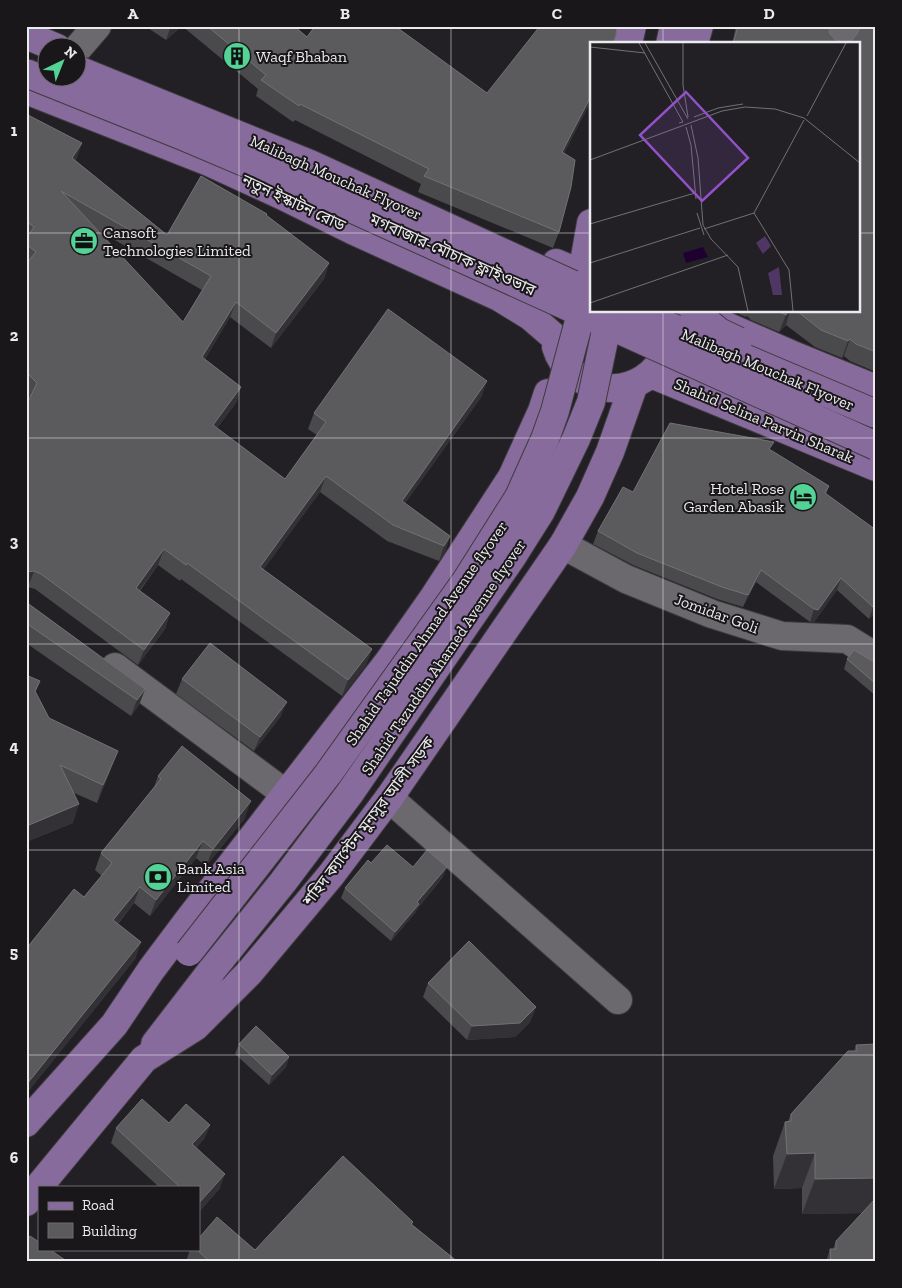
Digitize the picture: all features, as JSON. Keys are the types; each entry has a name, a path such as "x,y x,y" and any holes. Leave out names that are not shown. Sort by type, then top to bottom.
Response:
{"main road":[{"path":"628,42 632,26"},
{"path":"647,42 651,26"},
{"path":"670,42 674,26"},
{"path":"695,42 699,26"},
{"path":"26,35 38,40"},
{"path":"26,50 38,54"},
{"path":"88,60 288,142 589,278"},
{"name":"মগবাজার-মৌচাক ফ্লাইওভার","path":"26,72 322,195 876,446"},
{"name":"Malibagh Mouchak Flyover","path":"88,74 589,278"},
{"name":"নতুন ইস্কাটন রোড","path":"26,90 209,162 499,297 536,321 554,344 567,368 581,379 598,386 616,388 642,379"},
{"path":"540,256 555,258 566,252 578,242 590,225"},
{"name":"Shahid Tajuddin Ahmad Avenue flyover","path":"114,1025 157,986 189,952 328,774 466,581 519,497 545,440 555,411 589,278 590,225"},
{"path":"26,1123 114,1025 190,918 389,661 434,597 512,477 542,411 551,381 554,344 552,318 558,300 568,286 589,278"},
{"name":"Shahid Tazuddin Ahamed Avenue flyover","path":"144,1059 283,882 350,793 512,557 541,511 576,440 591,402 610,312"},
{"name":"Malibagh Mouchak Flyover","path":"635,312 876,414"},
{"name":"শহিদ ক্যাপ্টেন মুনসুর আলী সড়ক","path":"39,1186 144,1059 195,1027 248,973 331,875 389,798 563,545 590,497 642,379 661,364 668,352 672,339 673,325 670,312"},
{"path":"694,312 719,332 734,340 876,398"},
{"path":"695,312 876,389"},
{"name":"Shahid Selina Parvin Sharak","path":"642,379 876,467"},
{"path":"495,505 563,545"},
{"name":"শহিদ ক্যাপ্টেন মুনসুর আলী সড়ক","path":"26,1202 38,1187"}],"street":[{"path":"87,38 98,26"},
{"path":"838,42 847,26"},
{"name":"Jomidar Goli","path":"563,545 626,579 712,614 782,636 847,639 876,657"},
{"path":"97,654 286,794"},
{"path":"389,798 618,1000"}],"building":[{"path":"207,26 294,26 307,37 315,26 395,26 487,93 540,26 617,26 614,42 590,42 590,98 562,152 575,160 571,187 559,232 424,176 429,169 300,104 299,106 261,80 266,75"},
{"path":"738,26 828,26 830,34 835,40 844,42 734,42"},
{"path":"861,26 876,26 876,352 856,344 850,339 848,341 821,330 798,312 860,312 860,42 844,42 852,40"},
{"path":"26,114 82,143 72,158 167,235 201,176 267,214 329,263 276,333 236,302 202,357 241,387 213,425 285,479 326,422 314,413 388,309 487,381 402,501 450,536 444,546 393,525 326,476 260,567 372,649 348,680 187,563 186,565 164,549 136,588 170,613 144,650 41,574 34,571 26,572 26,406 37,383 26,372 26,264 36,252 26,244 26,239 34,227 26,221","holes":["61,191 211,276 183,322"]},
{"path":"670,423 774,442 769,449 829,486 825,493 876,530 876,605 873,607 841,578 818,610 814,609 761,570 748,595 722,587 637,553 598,531 623,487 633,492"},
{"path":"26,602 145,689 137,700 26,623"},
{"path":"210,643 287,702 260,737 182,679"},
{"path":"854,650 876,662 876,684 847,659"},
{"path":"26,675 40,681 35,691 49,718 118,751 103,785 60,765 79,804 29,825 26,817"},
{"path":"182,746 251,801 213,849 203,841 156,900 140,887 113,920 141,942 27,1084 26,949 74,889 84,897 112,863 101,853 161,779 158,776"},
{"path":"387,845 413,867 427,850 447,867 417,902 419,904 395,932 345,888 368,860 371,863"},
{"path":"469,941 536,1007 520,1023 472,1026 428,983"},
{"path":"256,1026 289,1057 272,1075 239,1044"},
{"path":"876,1044 876,1178 815,1179 815,1153 787,1154 785,1122 791,1121 791,1114 848,1051 857,1051 856,1045"},
{"path":"142,1099 169,1123 186,1104 210,1125 192,1144 225,1174 200,1202 200,1186 179,1186 116,1128"},
{"path":"343,1156 413,1222 411,1224 458,1262 210,1262 197,1250 200,1250 200,1237 217,1217 255,1250"},
{"path":"876,1198 876,1262 831,1262 830,1249 836,1249 836,1241"},
{"path":"30,1236 38,1241 38,1250 50,1250 68,1262 26,1262 26,1242"}],"place":[{"name":"Waqf Bhaban","path":"237,56"},
{"name":"Cansoft Technologies Limited","path":"84,241"},
{"name":"Hotel Rose Garden Abasik","path":"803,497"},
{"name":"Bank Asia Limited","path":"158,877"}]}
